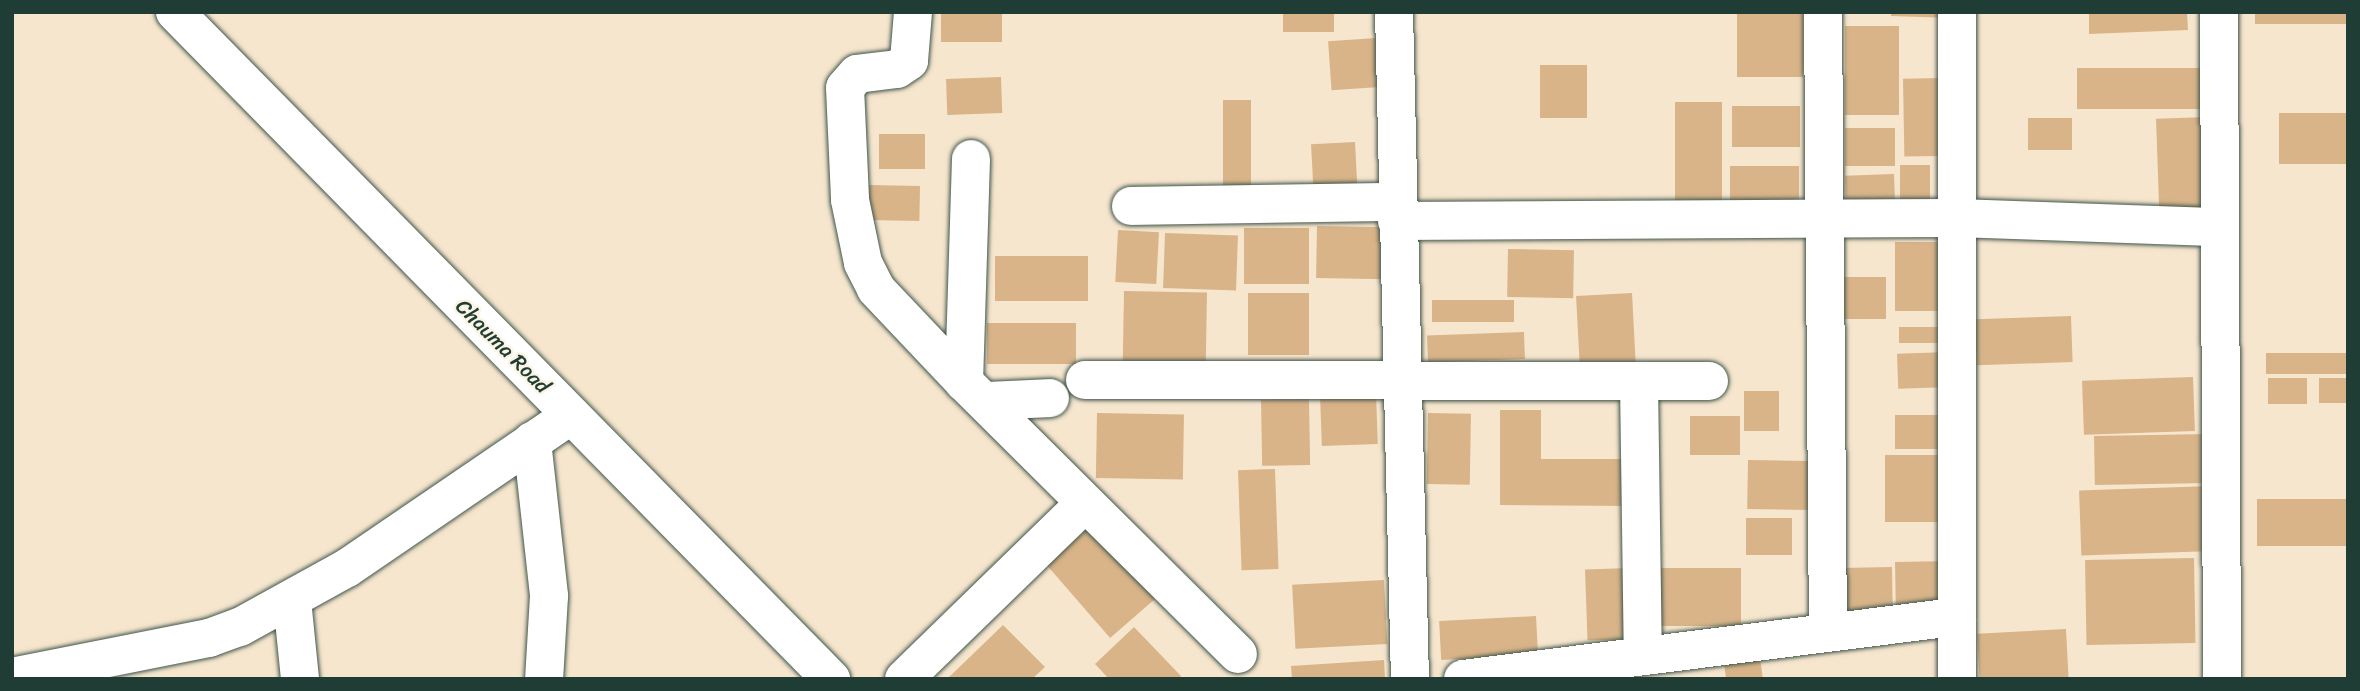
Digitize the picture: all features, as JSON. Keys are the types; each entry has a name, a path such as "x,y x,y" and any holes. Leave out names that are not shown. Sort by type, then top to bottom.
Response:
{"street":[{"name":"Chauma Road","path":"175,12 831,679"},
{"path":"913,12 909,61 897,69 857,74 845,88 850,200 857,243 876,289 1085,503 1238,654"},
{"path":"1394,12 1400,382 1410,679"},
{"path":"1823,12 1828,631"},
{"path":"1957,12 1957,679"},
{"path":"2219,12 2222,679"},
{"path":"971,159 974,391"},
{"path":"1131,206 1825,219 1957,218 2220,227"},
{"path":"1085,380 1709,381"},
{"path":"1639,381 1643,655"},
{"path":"974,391 1050,398"},
{"path":"12,677 209,638 292,600 571,415"},
{"path":"532,442 550,596 544,679"},
{"path":"904,679 1085,503"},
{"path":"292,600 300,679"},
{"path":"1463,679 1828,631 1957,617"}],"building":[{"path":"941,12 1002,12 1002,42 941,42"},
{"path":"1283,12 1334,12 1334,32 1283,32"},
{"path":"1737,12 1803,12 1803,77 1737,77"},
{"path":"1891,12 1952,12 1952,18 1891,16"},
{"path":"2089,12 2187,12 2188,30 2089,34"},
{"path":"2255,12 2348,12 2348,24 2255,24"},
{"path":"1845,26 1899,26 1899,115 1845,115"},
{"path":"1376,38 1379,87 1332,90 1328,41"},
{"path":"1540,65 1587,65 1587,118 1540,118"},
{"path":"2077,68 2216,68 2216,109 2077,109"},
{"path":"1001,77 1002,113 947,115 946,79"},
{"path":"1939,78 1940,156 1904,157 1903,79"},
{"path":"1223,100 1251,100 1251,191 1223,191"},
{"path":"1675,102 1722,102 1722,206 1675,206"},
{"path":"1732,106 1800,106 1800,147 1732,147"},
{"path":"2279,113 2348,113 2348,164 2279,164"},
{"path":"2208,117 2211,215 2159,217 2156,119"},
{"path":"2028,118 2072,118 2072,150 2028,150"},
{"path":"1845,128 1895,128 1895,166 1845,166"},
{"path":"879,134 925,134 925,169 879,169"},
{"path":"1355,142 1357,184 1313,186 1311,144"},
{"path":"1900,165 1930,165 1930,201 1900,201"},
{"path":"1730,166 1799,166 1799,206 1730,206"},
{"path":"1894,174 1895,209 1846,211 1845,176"},
{"path":"869,185 920,186 919,221 868,220"},
{"path":"1317,226 1387,227 1386,279 1316,278"},
{"path":"1244,228 1309,228 1309,284 1244,284"},
{"path":"1118,230 1159,232 1156,284 1115,282"},
{"path":"1165,233 1238,236 1236,291 1163,288"},
{"path":"1895,242 1949,242 1949,311 1895,311"},
{"path":"1508,249 1574,250 1573,298 1507,297"},
{"path":"995,256 1088,256 1088,301 995,301"},
{"path":"1839,277 1886,277 1886,319 1839,319"},
{"path":"1124,291 1207,292 1206,374 1123,373"},
{"path":"1248,293 1309,293 1309,355 1248,355"},
{"path":"1632,293 1636,366 1580,369 1576,296"},
{"path":"1432,300 1514,300 1514,322 1432,322"},
{"path":"2071,316 2073,362 1977,365 1975,319"},
{"path":"987,323 1076,323 1076,364 987,364"},
{"path":"1899,327 1949,327 1949,343 1899,343"},
{"path":"1524,332 1525,359 1428,362 1427,335"},
{"path":"1949,352 1950,387 1898,389 1897,354"},
{"path":"2266,353 2348,353 2348,374 2266,374"},
{"path":"2193,377 2195,431 2084,435 2082,381"},
{"path":"2268,378 2307,378 2307,404 2268,404"},
{"path":"2319,378 2348,378 2348,403 2319,403"},
{"path":"1744,391 1779,391 1779,431 1744,431"},
{"path":"1376,393 1378,444 1322,446 1320,395"},
{"path":"1309,399 1310,465 1262,466 1261,400"},
{"path":"1500,410 1541,410 1541,459 1633,459 1634,506 1500,505"},
{"path":"1097,413 1184,415 1183,480 1096,478"},
{"path":"1428,413 1471,414 1470,485 1427,484"},
{"path":"1895,415 1949,415 1949,449 1895,449"},
{"path":"1690,416 1740,416 1740,455 1690,455"},
{"path":"2209,434 2210,483 2095,485 2094,436"},
{"path":"1885,455 1941,455 1941,522 1885,522"},
{"path":"1748,460 1812,461 1811,510 1747,509"},
{"path":"1275,469 1278,569 1242,570 1238,470"},
{"path":"2211,486 2213,551 2081,556 2079,491"},
{"path":"2257,499 2348,499 2348,546 2257,546"},
{"path":"1746,518 1792,518 1792,555 1746,555"},
{"path":"1091,526 1155,599 1110,638 1046,565"},
{"path":"2194,558 2195,643 2087,645 2085,560"},
{"path":"1951,561 1952,615 1896,616 1895,562"},
{"path":"1892,567 1893,613 1842,614 1841,568"},
{"path":"1630,568 1632,639 1588,641 1585,570"},
{"path":"1656,568 1741,568 1741,626 1656,626"},
{"path":"1384,580 1387,644 1295,649 1292,585"},
{"path":"1536,616 1538,655 1441,660 1439,621"},
{"path":"1003,625 1045,667 1032,679 947,679"},
{"path":"1134,627 1181,676 1178,679 1109,679 1095,664"},
{"path":"2066,629 2069,679 1979,679 1977,634"},
{"path":"1760,658 1763,679 1726,679 1724,662"},
{"path":"1384,660 1385,679 1292,679 1291,666"}]}
